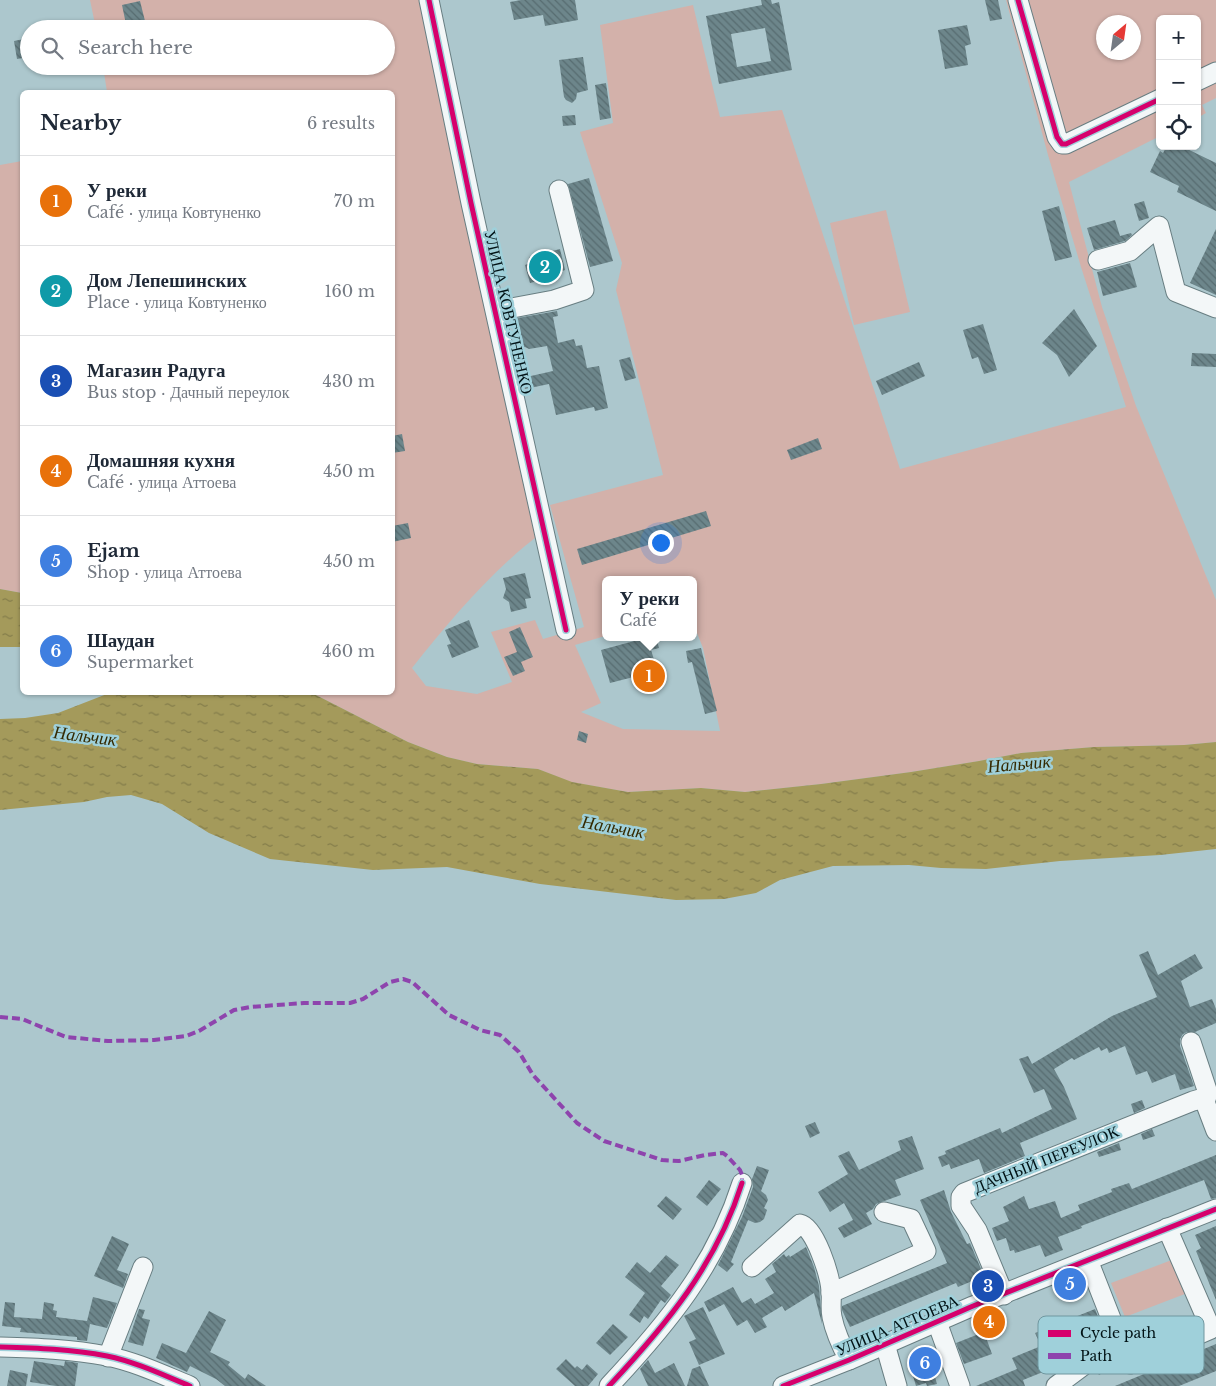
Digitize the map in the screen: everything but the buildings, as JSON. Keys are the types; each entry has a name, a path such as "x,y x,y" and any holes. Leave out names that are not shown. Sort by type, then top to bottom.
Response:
{"street":[{"name":"УЛИЦА КОВТУНЕНКО","path":"429,0 471,203 566,630"},
{"path":"1018,0 1060,142 1066,144 1156,101"},
{"path":"1201,79 1216,72"},
{"path":"496,311 554,300 584,290 559,190"},
{"path":"1098,260 1130,251 1159,226 1176,292 1216,308"},
{"path":"1191,1042 1208,1093 1206,1102 1216,1132"},
{"name":"ДАЧНЫЙ ПЕРЕУЛОК","path":"1004,1294 977,1230 961,1206 960,1197 964,1193 1193,1101 1200,1099 1206,1102"},
{"path":"610,1386 670,1318 699,1277 713,1253 735,1206 742,1183"},
{"name":"УЛИЦА АТТОЕВА","path":"783,1386 1004,1294 1216,1209"},
{"path":"831,1293 926,1251 911,1219 884,1212"},
{"path":"752,1267 800,1224 804,1225 813,1234 817,1243 830,1283 832,1318 849,1360"},
{"path":"1167,1228 1211,1329 1204,1332"},
{"path":"1088,1260 1110,1316"},
{"path":"108,1357 143,1267"},
{"path":"937,1322 960,1386"},
{"path":"885,1344 897,1386"},
{"path":"0,1347 65,1350 108,1357 144,1367 190,1386"},
{"path":"1056,1386 1072,1374"}],"shaded area":[{"path":"90,0 429,0 544,531 507,561 490,578 442,631 412,668 426,686 477,694 512,682 491,632 535,620 543,639 584,627 550,505 663,475 616,290 622,263 580,132 613,123 600,25 693,5 720,117 782,110 900,469 1126,407 1081,267 1006,0 1216,0 1216,98 1202,105 1206,113 1201,116 1201,15 1156,15 1156,138 1069,182 1102,307 1136,406 1216,600 1216,742 1184,745 1094,747 1021,753 911,772 745,792 701,788 628,792 571,782 538,769 477,764 447,757 408,742 316,695 395,695 395,90 107,90 104,75 395,75 395,20 94,20","holes":["602,576 697,576 697,633 703,648 720,731 623,729 581,712 601,703 575,645 602,637"]},
{"path":"20,161 20,593 0,589 0,165"},
{"path":"886,210 910,312 854,325 830,223"},
{"path":"1177,1258 1190,1292 1125,1316 1111,1283"}],"water":[{"path":"0,589 20,593 20,647 0,647"},
{"name":"Нальчик","path":"104,695 316,695 408,742 447,757 477,764 538,769 572,782 628,792 701,788 745,792 911,772 1021,753 1094,747 1184,745 1216,742 1216,849 1160,855 1060,861 986,869 909,865 833,866 780,880 756,893 724,899 676,900 540,884 447,867 373,870 270,859 209,833 162,804 131,795 107,797 84,802 0,810 0,719 25,718 58,713"}],"marked path":[{"path":"0,1017 22,1019 66,1037 108,1041 154,1040 186,1036 199,1031 234,1010 304,1003 350,1003 363,999 390,982 403,979 412,982 449,1015 480,1030 500,1035 519,1052 533,1075 577,1123 604,1141 662,1160 679,1161 723,1153 740,1170 742,1183"}],"cycle path":[{"path":"429,0 471,203 566,630"},
{"path":"1018,0 1057,137 1062,144 1066,144 1156,101"},
{"path":"609,1386 651,1340 688,1292 718,1241 742,1183"},
{"path":"783,1386 849,1360 973,1306 1216,1209"},
{"path":"0,1347 67,1350 107,1356 139,1365 190,1386"}],"place":[{"name":"Дом Лепешинских","path":"545,267"},
{"name":"У реки","path":"649,676"},
{"name":"Ejam","path":"1070,1284"},
{"name":"Магазин Радуга","path":"988,1286"},
{"name":"Домашняя кухня","path":"989,1322"},
{"name":"Шаудан","path":"925,1363"}]}
